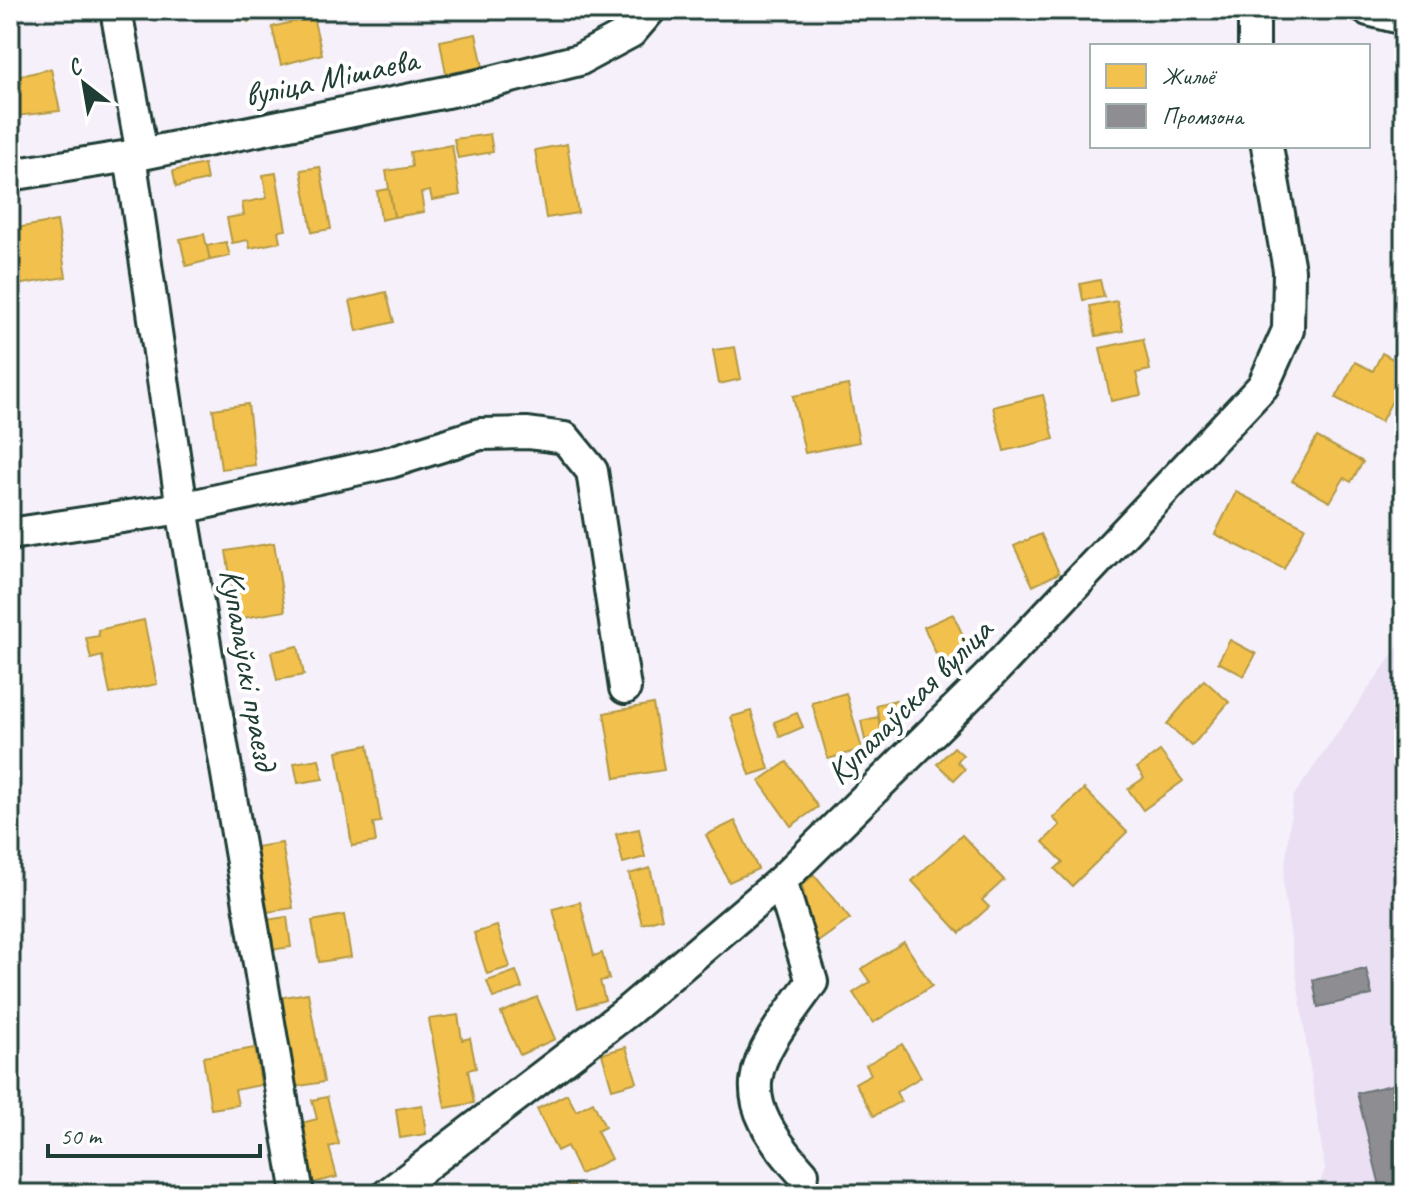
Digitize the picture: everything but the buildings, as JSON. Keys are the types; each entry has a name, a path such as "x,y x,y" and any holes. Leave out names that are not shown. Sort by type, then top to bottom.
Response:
{"street":[{"name":"Купалаўскі праезд","path":"116,10 182,508 298,1194"},
{"name":"вуліца Мішаева","path":"10,175 136,155 471,87 579,60 631,32 650,10"},
{"path":"1254,10 1254,44"},
{"path":"1368,10 1404,19"},
{"name":"Купалаўская вуліца","path":"388,1194 628,1011 781,881 986,679 1263,386 1288,330 1289,270 1267,148"},
{"path":"10,534 182,508 391,462 480,434 528,433 565,438 592,471 625,688"},
{"path":"781,881 812,982 789,1013 755,1075 753,1092 771,1139 803,1174"}],"shaded area":[{"path":"1404,638 1404,1194 1316,1194 1325,1169 1283,884 1293,797"}]}
